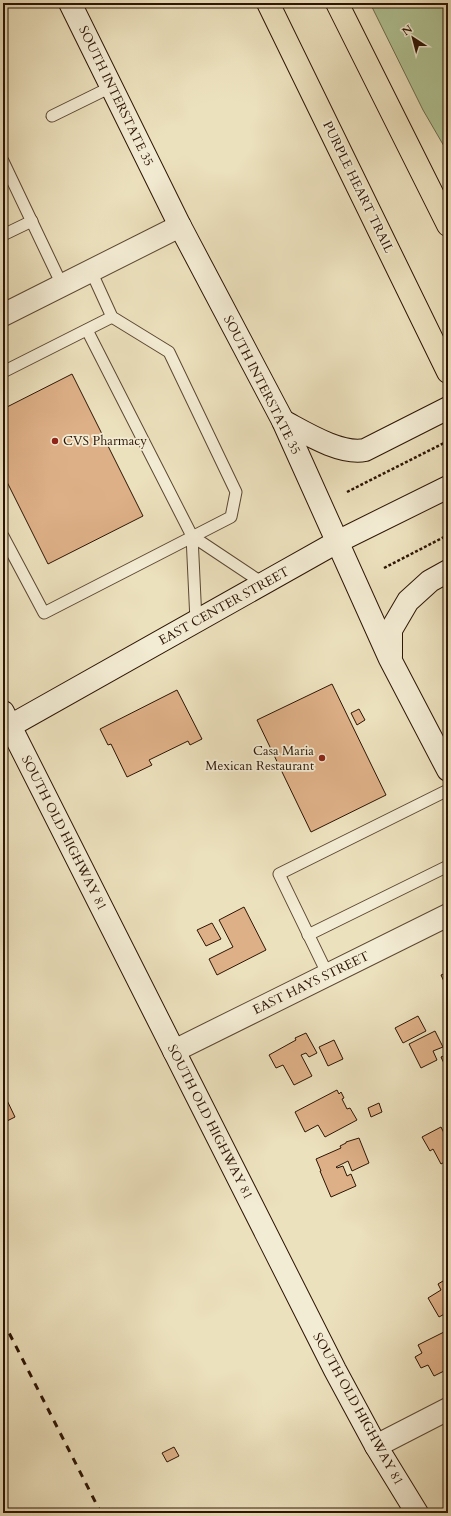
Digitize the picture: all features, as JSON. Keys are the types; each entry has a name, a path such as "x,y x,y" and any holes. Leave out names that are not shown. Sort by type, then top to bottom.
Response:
{"highway":[{"name":"PURPLE HEART TRAIL","path":"268,3 448,372"},
{"path":"337,3 448,225"}],"main road":[{"name":"SOUTH INTERSTATE 35","path":"70,3 180,226 283,421 390,659 448,770"},
{"path":"3,315 180,226"},
{"path":"283,421 338,448 358,451 365,450 448,408"},
{"name":"EAST CENTER STREET","path":"5,723 264,584 337,542 448,487"},
{"path":"390,659 391,630 408,601 439,576"},
{"name":"SOUTH OLD HIGHWAY 81","path":"5,723 174,1051 335,1370 376,1446 417,1513"},
{"name":"EAST HAYS STREET","path":"174,1051 448,915"},
{"path":"376,1446 448,1409"}],"lane":[{"path":"52,116 111,87"},
{"path":"3,161 62,285"},
{"path":"3,235 32,221"},
{"path":"3,536 44,613 231,517 236,492 168,352 112,316 91,270"},
{"path":"3,372 112,316"},
{"path":"87,330 192,536 196,621"},
{"path":"192,536 264,584"},
{"path":"328,975 278,874 448,790"},
{"path":"308,934 448,866"}],"path":[{"path":"346,492 448,441"},
{"path":"384,568 412,552 448,535"}],"green space":[{"path":"370,3 448,3 448,153 423,110"}],"building":[{"name":"CVS Pharmacy","path":"72,374 143,516 48,564 3,474 3,409"},
{"name":"Casa Maria Mexican Restaurant","path":"332,684 386,795 311,832 257,720"},
{"path":"177,690 202,739 190,745 188,741 149,760 152,765 127,777 111,744 108,745 100,729"},
{"path":"359,709 365,720 357,725 351,713"},
{"path":"244,907 266,950 217,975 209,959 233,947 219,920"},
{"path":"212,923 221,939 206,946 197,930"},
{"path":"448,972 448,990 441,975"},
{"path":"418,1016 426,1031 403,1043 395,1028"},
{"path":"435,1031 443,1047 433,1051 437,1060 421,1068 409,1044"},
{"path":"306,1033 317,1053 309,1057 306,1053 301,1055 312,1076 294,1085 283,1065 276,1068 269,1055 296,1040 295,1038"},
{"path":"334,1040 343,1059 328,1066 319,1047"},
{"path":"448,1054 448,1072 441,1057"},
{"path":"337,1090 339,1094 341,1092 344,1098 342,1099 347,1109 350,1108 357,1120 325,1137 318,1125 305,1132 295,1112"},
{"path":"3,1092 15,1117 3,1123"},
{"path":"379,1103 382,1112 371,1117 368,1108"},
{"path":"441,1127 448,1141 448,1160 441,1164 433,1149 430,1151 422,1137"},
{"path":"359,1138 369,1163 352,1171 348,1161 336,1167 343,1166 347,1176 351,1174 356,1186 331,1197 316,1159 341,1148 340,1146 346,1142"},
{"path":"448,1278 448,1312 439,1317 428,1298 441,1290 438,1284"},
{"path":"448,1330 448,1369 434,1376 428,1365 421,1368 415,1357 422,1353 418,1345"},
{"path":"174,1447 179,1456 167,1462 162,1453"}],"railway":[{"path":"3,1321 101,1513"}],"place":[{"name":"CVS Pharmacy","path":"55,441"},
{"name":"Casa Maria Mexican Restaurant","path":"322,758"}]}
